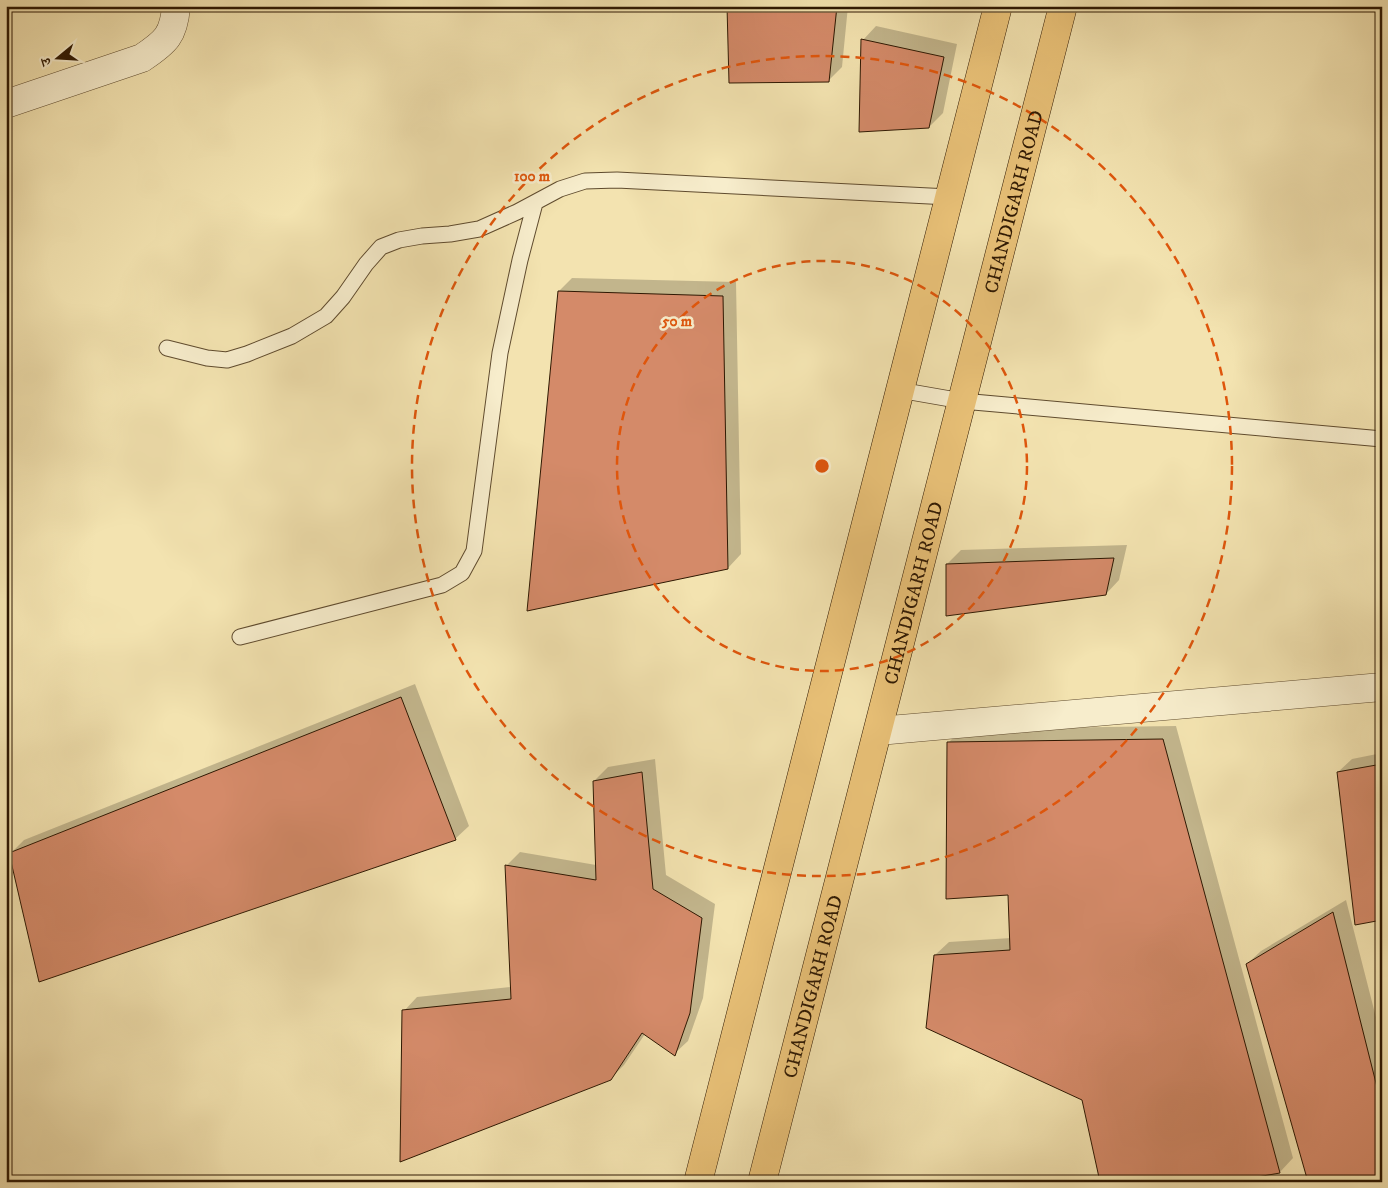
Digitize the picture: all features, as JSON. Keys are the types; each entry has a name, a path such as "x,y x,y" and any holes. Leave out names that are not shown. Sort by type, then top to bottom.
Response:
{"main road":[{"path":"698,1182 998,6"},
{"name":"CHANDIGARH ROAD","path":"762,1182 1063,6"}],"street":[{"path":"7,103 142,58 159,47 170,34 176,6"},
{"path":"878,731 1382,688"}],"lane":[{"path":"167,348 207,358 227,360 292,336 326,316 381,247 399,240 479,229 560,190 585,181 617,180 948,197"},
{"path":"240,637 442,585 462,573 474,551 500,353 520,260 535,203"},
{"path":"899,390 962,401 1382,439"}],"building":[{"path":"727,6 837,6 829,82 729,83"},
{"path":"861,39 944,57 929,128 859,132"},
{"path":"558,291 723,296 728,569 527,611"},
{"path":"1114,558 1106,595 946,616 946,564"},
{"path":"401,697 456,840 39,982 9,853"},
{"path":"1163,739 1280,1173 1228,1182 1100,1182 1082,1100 926,1028 934,955 1010,950 1008,895 946,899 947,742"},
{"path":"1382,764 1382,920 1355,925 1337,772"},
{"path":"642,772 653,889 702,918 690,1013 675,1056 642,1033 611,1080 400,1162 402,1010 511,999 505,865 596,880 593,781"},
{"path":"1333,912 1382,1107 1382,1182 1308,1182 1246,964"}]}
